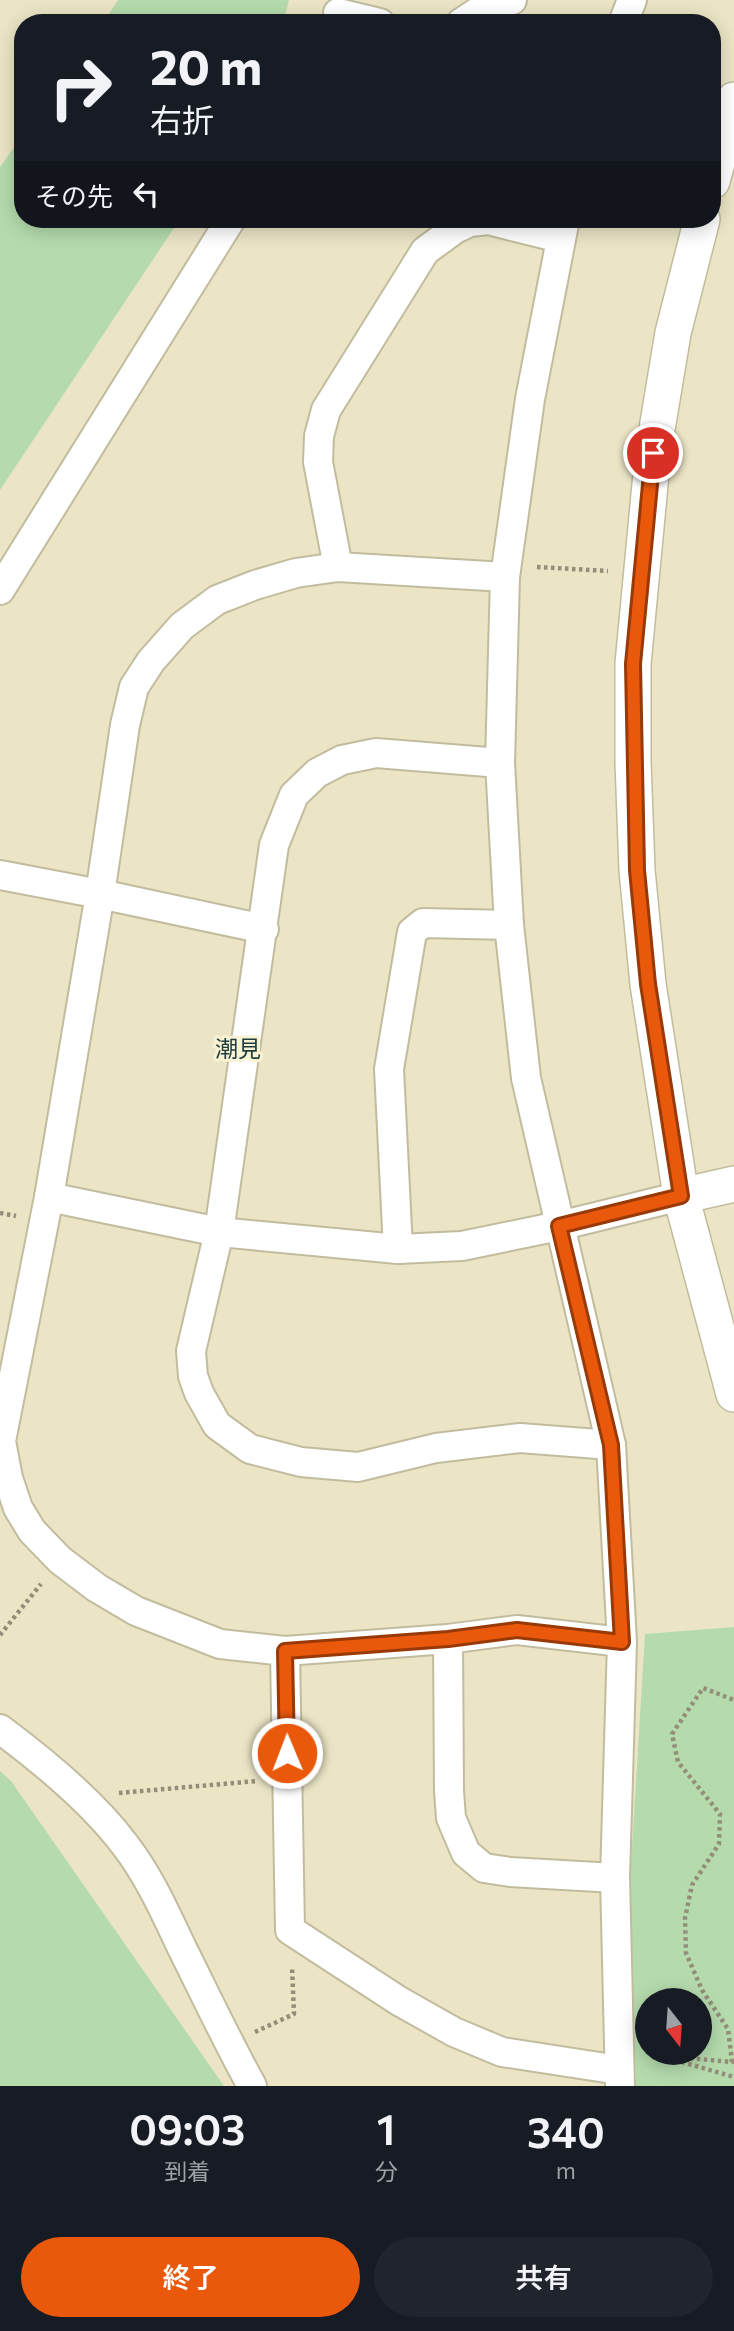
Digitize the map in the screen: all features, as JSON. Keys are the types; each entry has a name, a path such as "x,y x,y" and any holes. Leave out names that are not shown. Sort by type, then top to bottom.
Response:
{"street":[{"path":"474,14 512,0"},
{"path":"721,148 734,100"},
{"path":"0,590 225,228"},
{"path":"338,567 318,462 319,436 326,410 425,251 457,228"},
{"path":"285,1651 290,1930 399,2001 454,2032 502,2052 619,2078 615,1878 622,1642 611,1445 526,1078 509,925 500,763 505,577 530,399 562,228"},
{"path":"700,228 673,333 653,453 641,573 633,664 637,870 648,984 681,1196 734,1394"},
{"path":"505,577 338,567 296,573 255,585 217,600 181,626 151,661 134,687 125,725 50,1197 1,1441 8,1478 18,1508 32,1531 60,1560 97,1588 136,1611 220,1644 285,1651 448,1639 517,1630 622,1642"},
{"path":"500,763 376,753 342,760 317,773 294,795 274,845 219,1232 191,1351 193,1376 216,1425 250,1449 301,1462 358,1467 436,1448 520,1438 611,1445"},
{"path":"0,875 264,929"},
{"path":"398,1249 389,1069 412,932 423,923 509,925"},
{"path":"50,1197 219,1232 398,1249 462,1246 734,1184"},
{"path":"448,1639 449,1791 452,1818 466,1853 484,1868 615,1878"},
{"path":"0,1729 34,1754 80,1796 124,1843 150,1881 252,2086"}],"path":[{"path":"505,577 533,567 641,573"},
{"path":"0,1636 60,1560"},
{"path":"734,1700 703,1688 672,1734 678,1762 720,1814 719,1844 692,1885 685,1918 686,1953 702,1990 728,2029 732,2062 655,2054 734,2077"},
{"path":"80,1796 288,1779"},
{"path":"229,2044 293,2014 290,1930"}],"green space":[{"path":"118,0 289,0 285,14 109,14"},
{"path":"14,148 14,228 174,228 0,490 0,167"},
{"path":"734,1627 734,2086 636,2086 635,2065 712,2065 712,1988 635,1988 635,2052 630,1880 645,1634"},
{"path":"0,1771 11,1781 224,2086 0,2086"}],"district":[{"name":"潮見","path":"238,1048"}],"route":[{"path":"287,1753 285,1651 448,1639 517,1630 622,1642 611,1445 559,1226 681,1196 648,984 637,870 633,664 653,453"}]}
